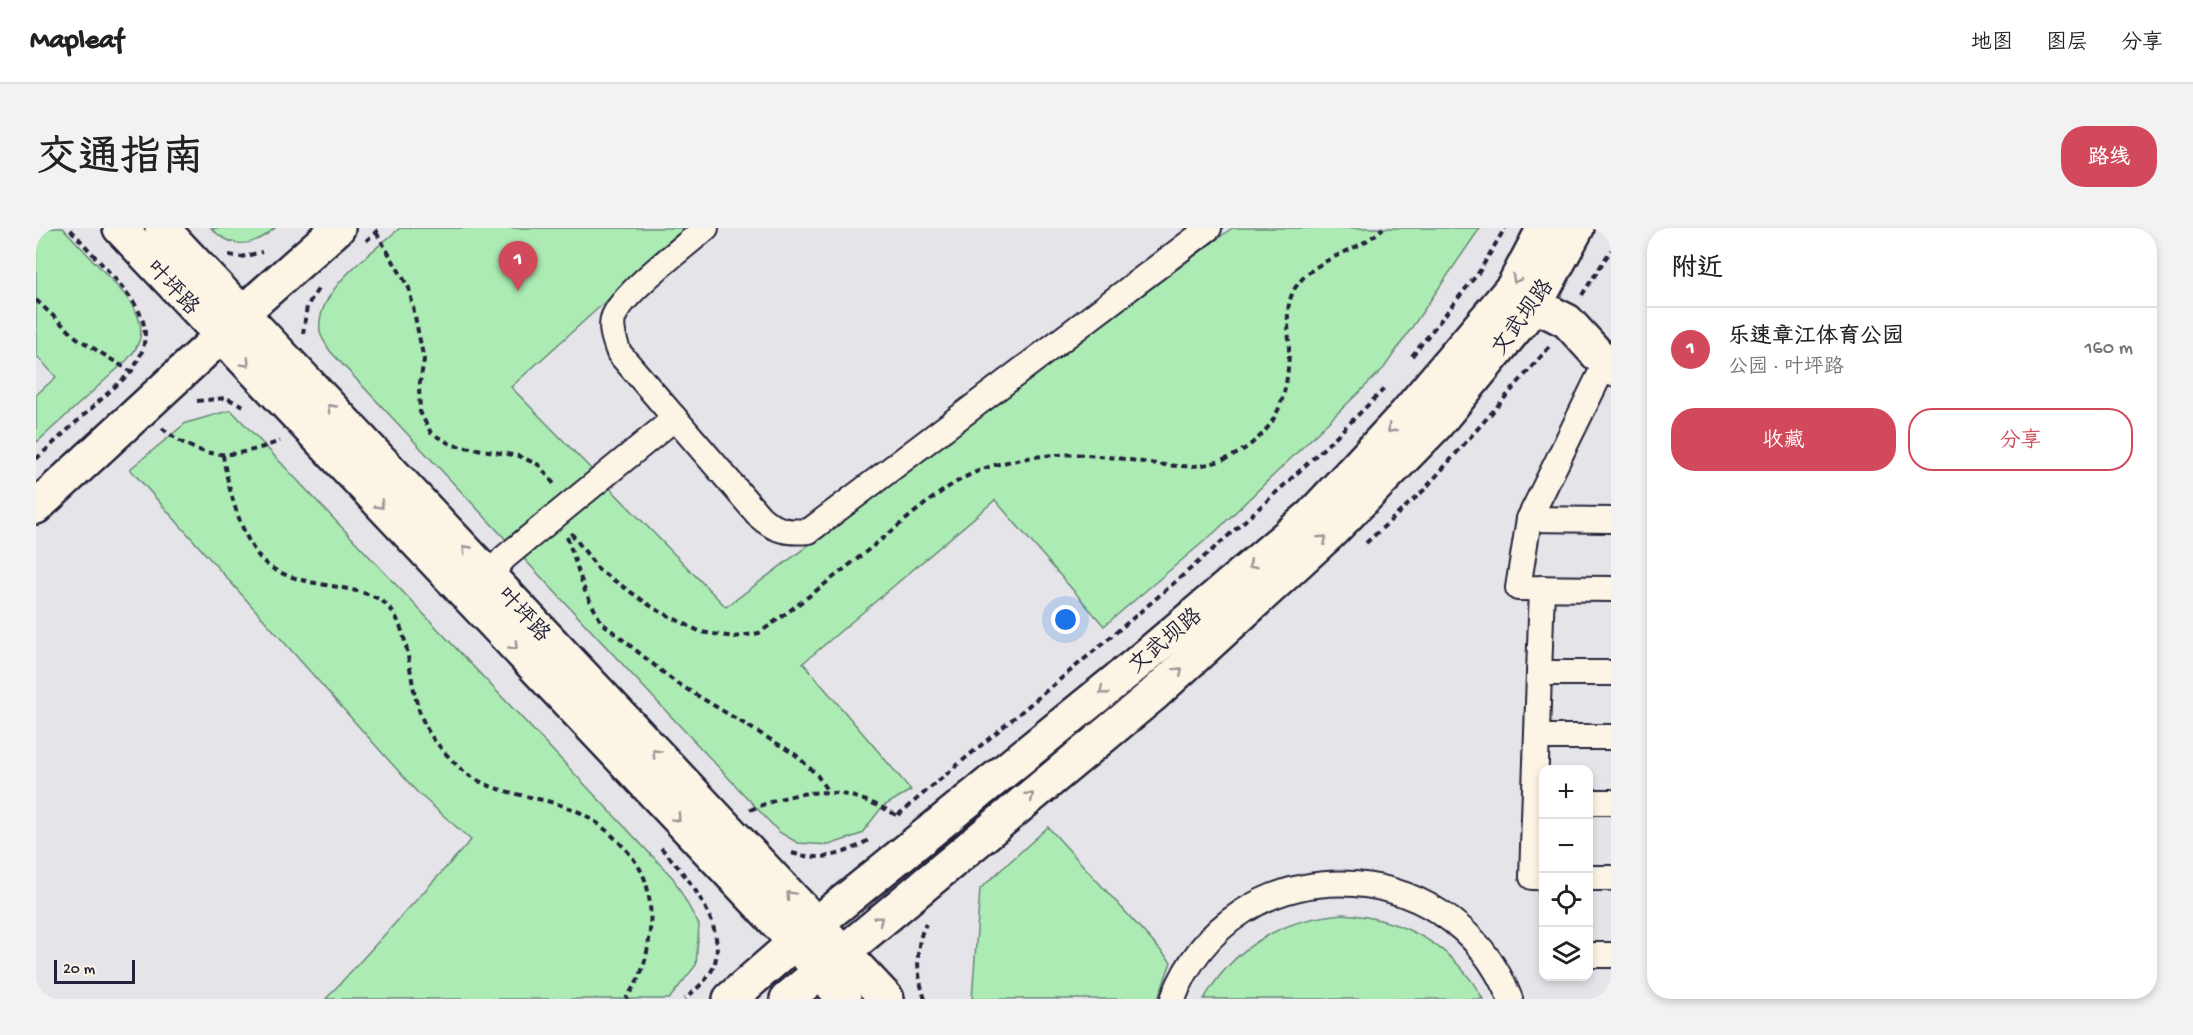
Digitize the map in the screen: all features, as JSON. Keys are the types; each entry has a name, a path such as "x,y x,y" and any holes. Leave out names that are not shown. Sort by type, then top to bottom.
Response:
{"street":[{"name":"叶坪路","path":"120,228 231,325 490,575 806,933 819,972 844,999"},
{"name":"叶坪路","path":"162,228 231,325 806,933 843,950 887,999"},
{"path":"36,507 338,228"},
{"path":"706,228 627,298 613,318 614,337 619,353 760,517 772,528 788,533 809,531 1209,228"},
{"name":"文武坝路","path":"730,999 806,933 1125,673 1312,515 1406,414 1512,287 1544,228"},
{"name":"文武坝路","path":"787,999 843,950 1153,695 1330,532 1437,425 1535,305 1577,228"},
{"path":"1535,305 1567,321 1608,367 1529,519 1518,588 1611,589"},
{"path":"490,575 561,500 675,418"},
{"path":"1529,519 1611,520"},
{"path":"1539,878 1532,877 1539,802 1537,737 1542,588"},
{"path":"1539,673 1611,673"},
{"path":"1537,737 1611,737"},
{"path":"1593,802 1611,802"},
{"path":"1593,878 1611,878"},
{"path":"1173,999 1191,962 1208,941 1250,907 1300,887 1354,883 1407,895 1454,922 1490,960 1510,999"},
{"path":"1593,955 1611,955"}],"path":[{"path":"36,459 131,372 140,358 144,343 142,315 134,300 69,228"},
{"path":"376,232 408,288 424,360 419,388 420,412 431,433 452,445 519,456 539,465 554,482 568,529 599,570 655,609 701,632 734,637 759,633 948,487 994,465 1057,453 1100,456 1189,468 1221,462 1259,438 1278,411 1287,383 1289,345 1287,312 1294,289 1315,266 1369,242 1383,228"},
{"path":"1408,361 1479,272 1505,228"},
{"path":"224,254 241,257 258,255 266,250"},
{"path":"306,340 303,333 307,306 322,284"},
{"path":"36,300 77,338 131,372"},
{"path":"890,823 1222,540 1323,451 1394,379"},
{"path":"194,402 226,398 248,409"},
{"path":"162,423 159,426 181,444 212,456 247,453 279,441"},
{"path":"273,434 288,449"},
{"path":"223,455 234,505 262,561 282,573 372,596 387,605 405,644 409,678 419,714 434,740 468,775 489,786 555,802 590,818 618,843 641,870 649,898 650,939 643,968 626,999"},
{"path":"561,500 568,543 585,591 601,622 675,682 795,755 817,775 828,792"},
{"path":"744,813 777,799 802,792 828,792 856,796 898,816"},
{"path":"785,852 804,857 828,857 850,852 873,837"},
{"path":"658,844 688,878 703,902 713,925 713,966 702,985 685,999"}],"green space":[{"path":"36,228 63,228 131,303 140,325 140,336 136,348 127,360 36,443 36,395 56,377 36,355"},
{"path":"211,228 275,228 251,242 235,243"},
{"path":"400,228 687,228 511,387 726,607 1232,228 1480,228 1384,368 1215,532 1104,626 995,500 803,663 911,790 882,807 861,834 829,845 798,843 779,832 330,351 320,331 321,316 327,301 348,273"},
{"path":"231,410 673,878 699,925 696,965 669,999 326,999 471,840 417,792 130,469 186,423"},
{"path":"1048,827 1171,962 1158,999 972,999 980,889"},
{"path":"1343,914 1386,922 1425,938 1457,964 1483,999 1204,999 1230,964 1262,938 1300,922"}],"place":[{"name":"乐速章江体育公园","path":"518,291"}]}
